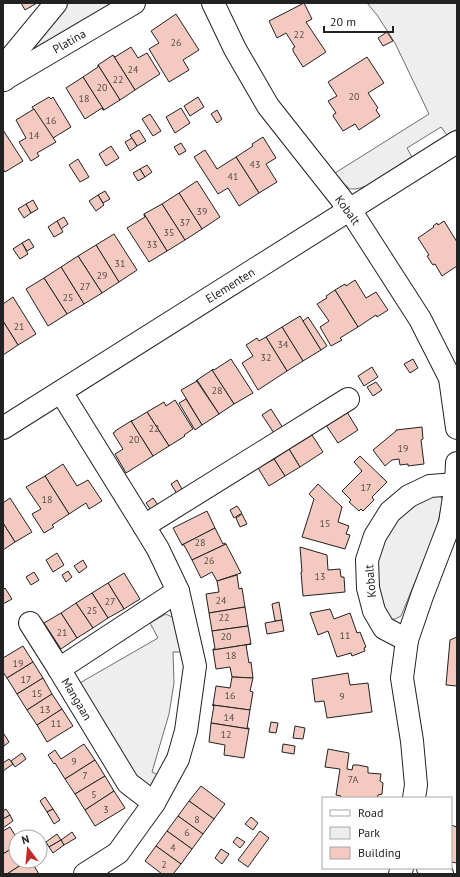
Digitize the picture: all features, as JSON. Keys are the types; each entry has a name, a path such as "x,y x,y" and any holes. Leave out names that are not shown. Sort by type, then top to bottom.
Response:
{"street":[{"name":"Platina","path":"4,80 9,60 56,3"},
{"name":"Platina","path":"4,80 134,3"},
{"name":"Kobalt","path":"213,3 235,49 268,106 350,210 420,319 450,378 457,428"},
{"name":"Elementen","path":"3,428 457,142"},
{"path":"61,392 158,549 178,591 195,666 186,731 178,760 154,803 118,853 85,874"},
{"path":"144,526 348,399"},
{"path":"414,797 416,785 412,741 402,678 407,640 450,523 456,484 457,463"},
{"name":"Kobalt","path":"407,640 384,628 374,611 368,588 367,560 375,536 390,512 409,496 430,486 456,484"},
{"name":"Mangaan","path":"154,803 128,783 59,669 178,591"},
{"path":"30,622 59,669"},
{"path":"430,869 442,874"}],"green space":[{"path":"67,3 114,3 18,63 16,59"},
{"path":"367,3 457,3 457,129 447,135 441,127 407,148 412,157 366,186 350,189 335,173 429,114 395,43 377,15"},
{"path":"438,493 443,500 436,531 401,616 395,619 388,619 381,605 376,571 384,535 417,498"},
{"path":"166,614 176,619 182,652 173,652 174,683 169,714 152,772 158,775 154,785 144,788 78,684 158,638 150,623"}],"building":[{"path":"21,3 37,3 25,10"},
{"path":"304,3 312,19 306,22 326,52 303,67 293,51 293,48 295,47 286,33 277,38 269,21"},
{"path":"176,14 199,50 183,60 189,70 169,82 149,49 159,43 151,31"},
{"path":"387,32 393,41 383,46 378,38"},
{"path":"131,47 138,58 147,53 160,74 135,90 113,55 115,57"},
{"path":"113,55 135,90 120,100 98,65"},
{"path":"367,57 384,83 368,93 378,108 376,110 380,116 359,130 355,124 343,131 333,116 336,113 328,101 337,96 328,82"},
{"path":"98,65 120,100 104,110 83,77 98,67"},
{"path":"83,77 104,110 102,108 85,119 66,88"},
{"path":"49,97 51,99 53,97 71,127 53,138 32,107"},
{"path":"198,97 204,107 190,116 184,106"},
{"path":"181,108 190,123 175,133 166,117"},
{"path":"34,109 56,142 37,153 39,156 31,161 19,142 26,138 16,120"},
{"path":"217,110 222,119 217,123 211,114"},
{"path":"150,114 161,131 153,136 142,119"},
{"path":"3,130 23,161 5,172 3,169"},
{"path":"139,130 146,141 137,146 130,135"},
{"path":"263,137 276,158 266,164 277,182 259,193 236,157 253,146 252,144"},
{"path":"132,138 137,146 130,151 125,142"},
{"path":"181,143 186,151 179,155 174,147"},
{"path":"111,146 119,158 106,166 99,154"},
{"path":"205,150 217,169 236,157 259,193 239,206 228,188 218,194 194,157"},
{"path":"78,159 89,177 80,182 69,165"},
{"path":"147,165 152,172 145,177 140,169"},
{"path":"140,169 145,177 138,181 133,173"},
{"path":"197,181 220,217 202,229 179,193"},
{"path":"105,191 110,199 103,203 98,195"},
{"path":"179,193 202,229 185,240 162,204"},
{"path":"98,195 104,205 96,211 89,201"},
{"path":"33,200 38,209 31,213 26,204"},
{"path":"26,204 31,213 24,218 18,209"},
{"path":"162,204 185,240 167,251 144,214"},
{"path":"144,214 167,251 149,262 127,228 145,217"},
{"path":"64,217 68,224 61,229 57,221"},
{"path":"57,221 63,232 54,237 48,227"},
{"path":"444,221 457,242 457,266 442,276 435,264 433,265 427,256 429,255 418,238 434,227 433,226 437,223 438,225"},
{"path":"114,234 137,270 119,282 96,245"},
{"path":"29,239 34,247 27,251 22,243"},
{"path":"22,243 28,254 20,259 13,249"},
{"path":"96,245 119,282 102,293 78,256"},
{"path":"78,256 102,293 84,304 61,267"},
{"path":"61,267 84,304 67,314 44,278"},
{"path":"44,278 67,314 48,326 26,289"},
{"path":"355,280 366,298 376,292 388,310 377,317 376,315 358,327 335,290 345,284 346,286"},
{"path":"335,290 358,327 340,338 342,340 331,346 320,327 329,321 317,304 327,298 326,296"},
{"path":"13,297 36,334 18,345 3,321 3,304"},
{"path":"300,316 321,350 303,361 282,327"},
{"path":"308,317 327,346 321,350 303,321"},
{"path":"3,321 18,345 3,355"},
{"path":"282,327 303,361 287,371 266,337"},
{"path":"266,337 287,371 258,390 242,363 253,356 246,345 257,338 259,341"},
{"path":"231,359 253,393 234,404 212,370"},
{"path":"413,359 418,368 410,373 404,364"},
{"path":"372,367 378,377 364,386 358,376"},
{"path":"212,370 234,404 219,414 197,380"},
{"path":"197,381 219,414 202,425 181,390"},
{"path":"376,382 382,390 373,396 367,387"},
{"path":"186,399 202,425 195,430 179,403"},
{"path":"175,400 193,429 169,446 147,412 164,402 166,406"},
{"path":"271,409 283,428 274,433 262,415"},
{"path":"147,412 169,446 153,456 131,421"},
{"path":"347,412 358,430 338,443 326,425"},
{"path":"131,421 153,456 126,473 115,454 123,449 113,433"},
{"path":"422,427 423,439 421,440 424,464 408,466 408,464 400,465 399,459 392,460 385,466 373,450 396,430"},
{"path":"312,435 323,452 300,467 289,449"},
{"path":"289,449 300,467 285,476 274,459"},
{"path":"360,456 387,482 372,497 374,500 363,511 361,509 359,511 349,502 351,500 342,491 362,471 354,462"},
{"path":"274,459 285,476 269,486 258,468"},
{"path":"63,464 77,486 88,480 102,501 89,509 86,503 69,514 45,476"},
{"path":"45,476 69,514 52,525 54,527 44,533 32,514 41,509 26,487"},
{"path":"177,480 183,491 177,494 171,484"},
{"path":"318,484 342,507 338,522 349,526 346,534 350,535 345,549 302,537 314,499 309,494"},
{"path":"10,498 32,532 15,542 3,523 3,503"},
{"path":"153,498 158,505 151,510 146,503"},
{"path":"237,506 242,513 234,518 230,510"},
{"path":"207,511 215,528 182,545 173,528"},
{"path":"242,514 247,524 240,527 236,518"},
{"path":"3,523 15,542 3,550"},
{"path":"215,528 223,544 226,544 192,560 184,545 182,545"},
{"path":"226,544 241,573 217,581 212,572 201,578 192,560"},
{"path":"300,547 327,555 328,570 340,569 341,577 344,577 345,592 303,596"},
{"path":"57,553 64,565 53,572 46,560"},
{"path":"83,560 87,567 79,573 74,566"},
{"path":"68,571 72,577 66,582 62,575"},
{"path":"34,572 39,580 31,585 26,577"},
{"path":"124,573 140,599 124,609 108,583"},
{"path":"237,575 239,589 242,588 245,607 209,613 206,594 219,592 217,581"},
{"path":"108,583 124,609 108,618 92,593"},
{"path":"5,588 12,599 3,604 3,590"},
{"path":"92,593 108,618 93,628 76,603"},
{"path":"279,602 282,620 275,621 272,604"},
{"path":"76,603 93,628 77,638 61,613"},
{"path":"245,607 248,626 212,631 209,613"},
{"path":"330,609 334,619 350,613 357,633 360,632 366,647 364,648 365,651 352,656 351,653 337,657 328,631 318,635 310,613"},
{"path":"61,613 77,638 61,649 44,623"},
{"path":"282,620 284,631 267,634 265,623"},
{"path":"248,626 251,644 213,650 215,649 212,631"},
{"path":"457,637 457,686 446,685 450,640"},
{"path":"251,644 246,645 249,663 251,662 253,678 232,677 230,667 216,669 213,650"},
{"path":"23,646 33,662 7,678 3,672 3,658"},
{"path":"33,662 43,678 17,694 7,678"},
{"path":"348,673 350,685 368,683 372,712 327,718 324,701 315,702 312,679"},
{"path":"232,677 253,678 250,691 253,692 250,710 213,705 216,686 230,688"},
{"path":"43,678 52,694 27,710 17,694"},
{"path":"52,694 62,709 37,725 27,710"},
{"path":"214,705 250,710 247,728 249,729 211,723"},
{"path":"62,709 73,726 47,742 37,725"},
{"path":"271,722 278,723 276,733 269,732"},
{"path":"211,723 249,729 244,758 224,755 225,745 209,742"},
{"path":"295,726 305,728 303,739 293,738"},
{"path":"4,734 9,742 4,746 3,735"},
{"path":"84,744 95,760 65,779 48,755 55,750 61,759"},
{"path":"283,744 295,746 294,754 282,752"},
{"path":"328,749 349,753 347,769 352,770 353,765 358,765 368,767 368,773 381,774 380,781 383,783 382,794 378,795 377,797 340,797 336,795 340,769 325,767"},
{"path":"22,753 26,759 15,767 11,761"},
{"path":"9,759 13,764 3,771 3,763"},
{"path":"95,760 105,776 75,794 65,779"},
{"path":"105,776 114,791 85,810 75,794"},
{"path":"201,786 225,804 214,819 189,801"},
{"path":"114,791 125,808 95,826 85,810"},
{"path":"45,797 53,809 47,812 40,801"},
{"path":"189,801 214,819 203,834 178,816"},
{"path":"6,809 10,815 3,819 3,811"},
{"path":"53,809 60,820 54,824 47,812"},
{"path":"10,815 13,821 3,828 3,819"},
{"path":"178,816 203,834 192,849 167,831"},
{"path":"251,817 258,823 253,830 245,824"},
{"path":"452,825 457,827 457,863 452,862"},
{"path":"10,827 11,829 8,829 8,851 3,854 3,831"},
{"path":"167,831 192,849 181,864 156,846"},
{"path":"260,831 269,838 248,867 238,860"},
{"path":"72,832 76,838 64,845 61,840"},
{"path":"57,834 61,840 49,847 48,841"},
{"path":"237,837 245,842 240,848 233,842"},
{"path":"61,840 64,845 53,853 49,847"},
{"path":"156,846 181,864 173,874 162,874 145,861"},
{"path":"221,849 229,854 222,864 215,858"},
{"path":"8,851 8,869 15,869 7,874 3,874 3,854"},
{"path":"15,869 36,869 39,874 7,874"}]}
